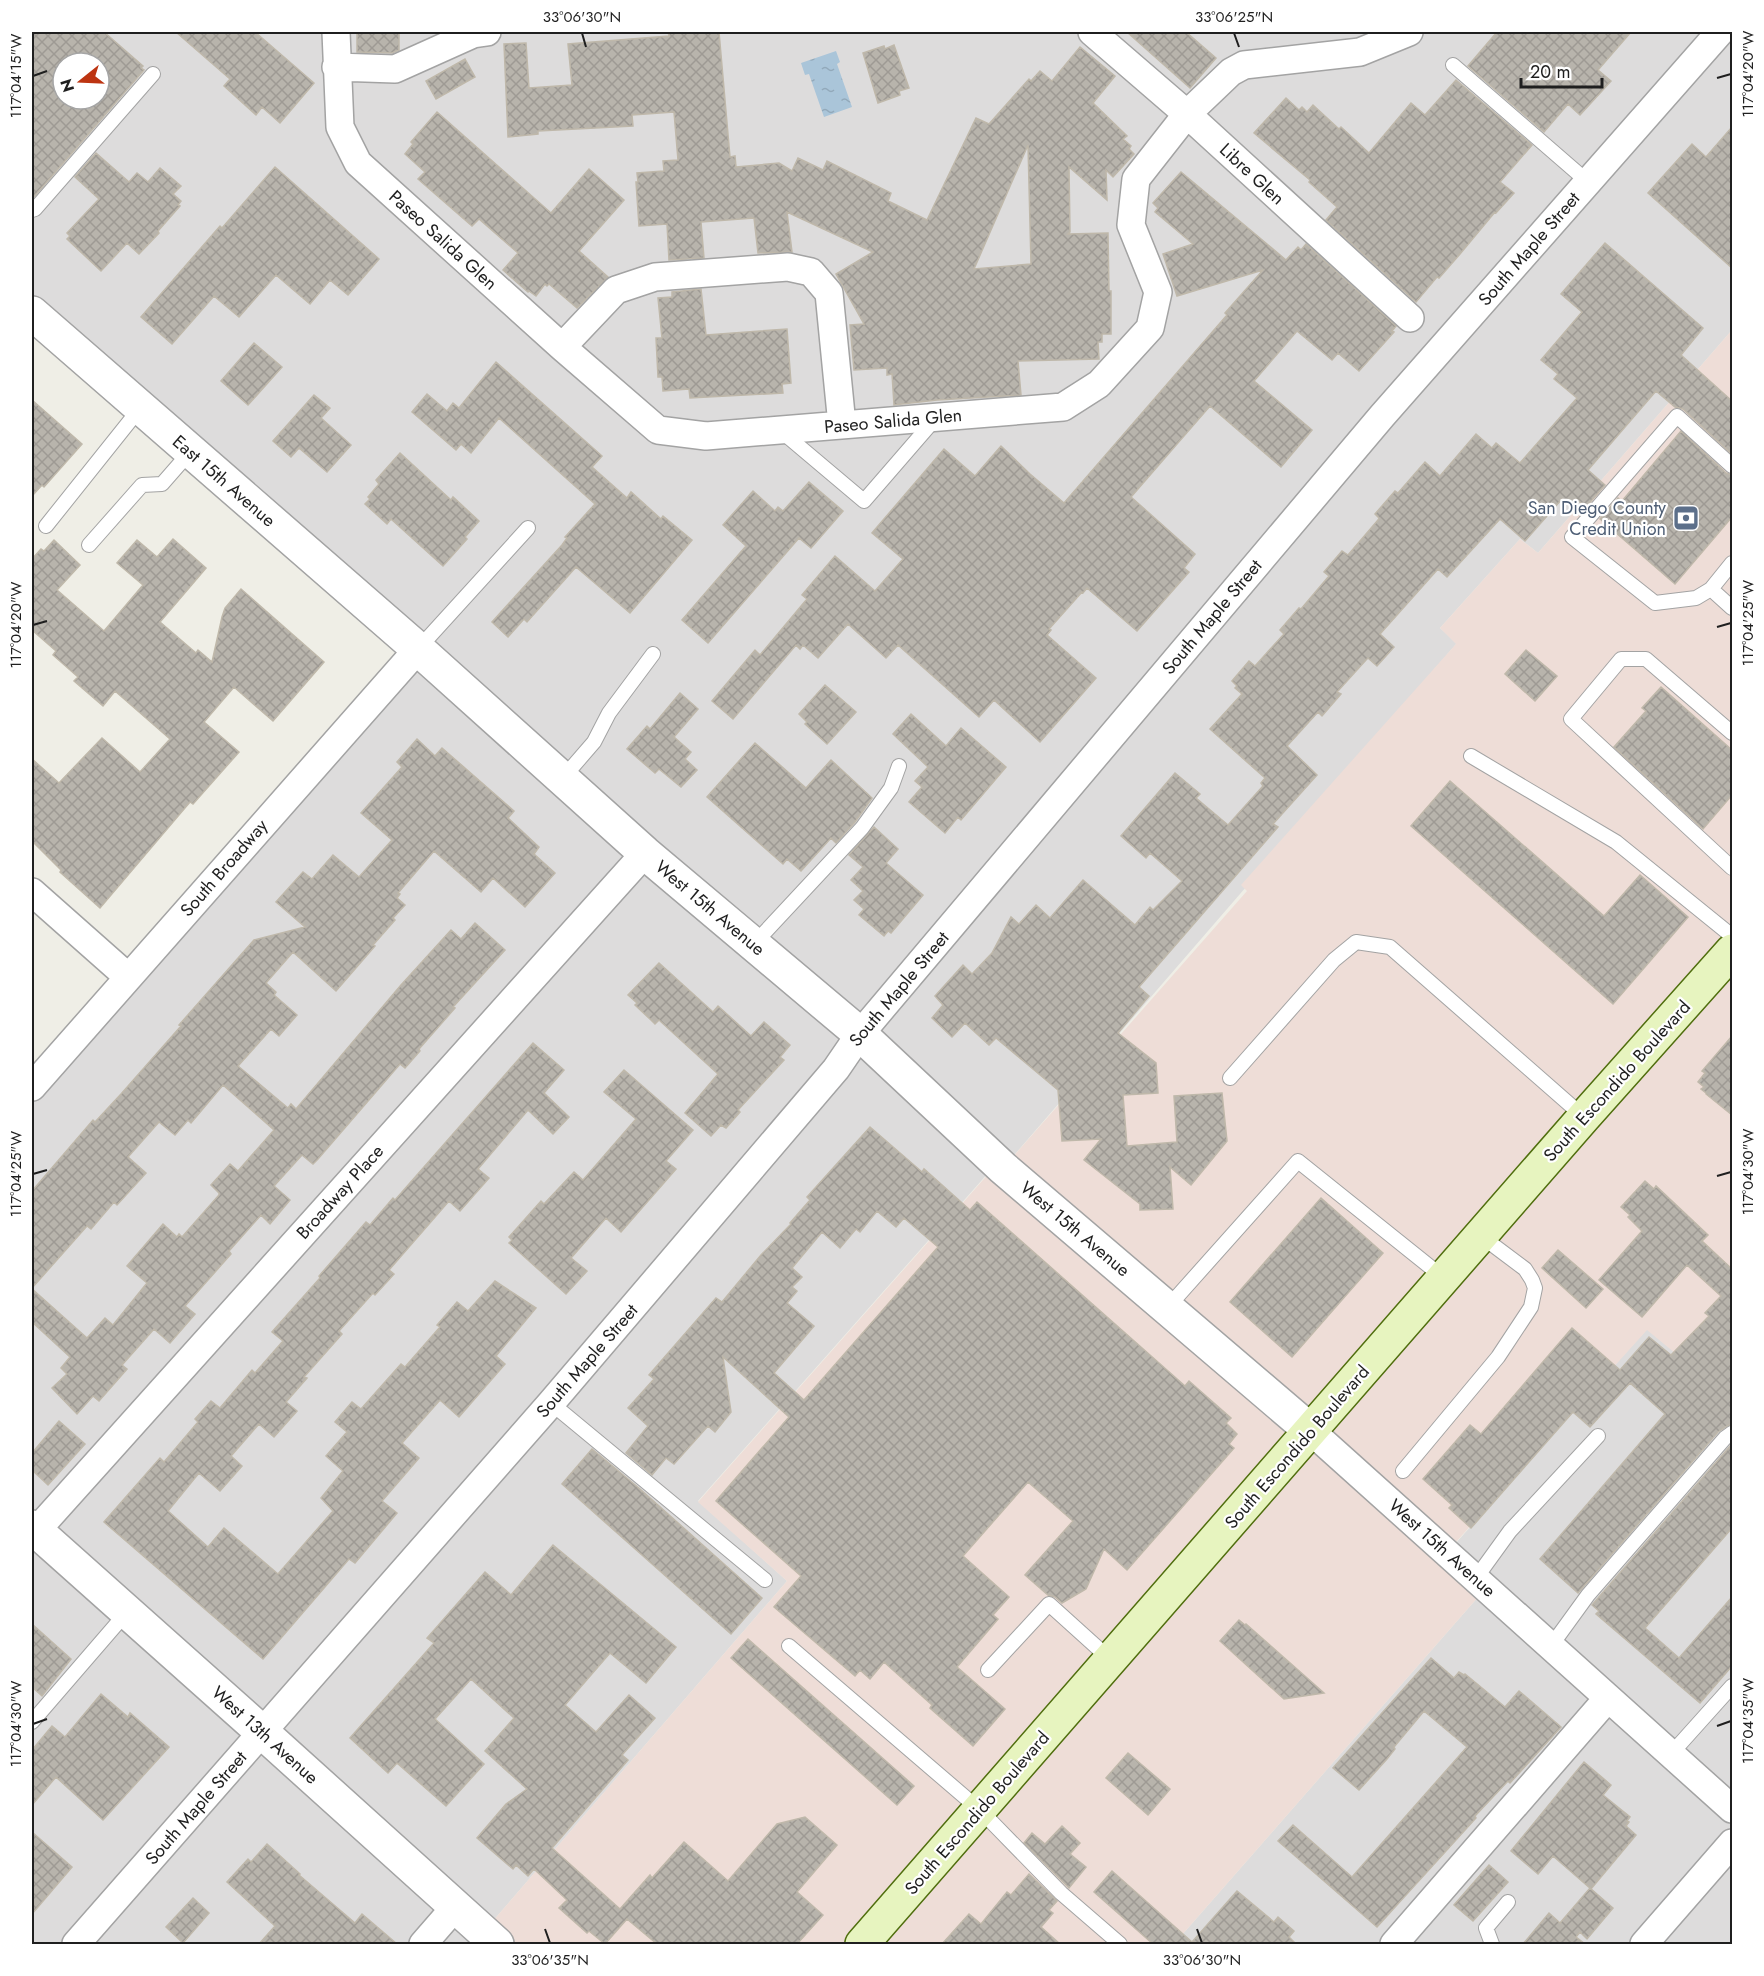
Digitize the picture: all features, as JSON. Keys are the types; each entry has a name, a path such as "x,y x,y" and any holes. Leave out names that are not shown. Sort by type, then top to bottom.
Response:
{"main road":[{"name":"South Escondido Boulevard","path":"862,1944 1584,1117 1732,951"}],"street":[{"name":"Paseo Salida Glen","path":"336,32 340,127 358,163 562,347 658,430 706,436 1063,407 1099,384 1150,328 1158,292 1131,225 1136,179 1187,114 1231,72 1244,65 1360,52 1409,32"},
{"path":"336,67 395,69 473,34 487,32"},
{"name":"Libre Glen","path":"1092,32 1187,114 1410,318"},
{"name":"South Maple Street","path":"76,1944 551,1403 836,1069 860,1034 1382,416 1720,32"},
{"path":"562,347 616,290 656,277 788,267 812,272 829,293 842,425"},
{"name":"East 15th Avenue","path":"32,313 418,649"},
{"name":"West 15th Avenue","path":"418,649 645,853 860,1034 1003,1168 1311,1431 1732,1809"},
{"name":"South Broadway","path":"32,1087 418,649"},
{"name":"Broadway Place","path":"33,1531 645,853"},
{"path":"32,892 128,977"},
{"name":"West 13th Avenue","path":"33,1531 262,1732 496,1944"},
{"path":"1394,1944 1608,1698"},
{"path":"1644,1944 1732,1843"},
{"path":"423,1944 456,1906"}],"lane":[{"path":"1453,65 1588,182"},
{"path":"32,210 153,74"},
{"path":"46,526 141,407"},
{"path":"1732,466 1677,416 1572,537 1655,603 1696,598 1711,589 1732,564"},
{"path":"780,430 864,501 936,417"},
{"path":"89,545 142,484 162,484 190,452"},
{"path":"418,649 528,528"},
{"path":"1711,589 1732,608"},
{"path":"562,779 594,742 609,713 652,654"},
{"path":"1732,733 1646,658 1621,659 1570,719 1732,868"},
{"path":"1471,756 1616,842 1732,936"},
{"path":"753,945 862,828 891,788 899,766"},
{"path":"1230,1078 1334,960 1356,942 1390,947 1584,1117"},
{"path":"1167,1308 1298,1161 1444,1278"},
{"path":"1403,1471 1498,1356 1531,1307 1534,1288 1525,1269 1481,1236"},
{"path":"551,1403 765,1580"},
{"path":"1551,1646 1588,1595 1732,1432"},
{"path":"1476,1578 1510,1531 1598,1436"},
{"path":"988,1670 1049,1604 1111,1660"},
{"path":"32,1722 127,1612"},
{"path":"789,1646 980,1810 1061,1893 1120,1944"},
{"path":"1671,1754 1732,1686"},
{"path":"1492,1944 1486,1928 1508,1902"}],"shaded area":[{"path":"32,32 1732,32 1732,330 1538,553 1520,539 1440,628 1457,643 1003,1168 997,1163 698,1501 787,1581 473,1944 32,1944 32,1087 417,649 32,313"},
{"path":"1732,330 1732,1400 1647,1330 1447,1552 1486,1588 1174,1944 473,1944 787,1581 698,1502 998,1163 1003,1168 1247,891 1241,885 1456,644 1440,628 1520,539 1538,553"},
{"path":"1732,1265 1732,1944 1174,1944 1486,1588 1447,1553 1647,1329 1664,1343"}],"water":[{"path":"836,51 840,62 837,64 852,107 824,117 809,74 805,75 801,63"}],"building":[{"path":"32,32 104,32 143,66 141,68 144,70 111,108 111,51 51,51 51,111 108,111 32,199"},
{"path":"176,32 255,32 314,83 280,123 262,107 256,115 224,86 230,79"},
{"path":"357,32 399,33 399,50 392,53 357,52"},
{"path":"668,32 719,32 730,157 735,156 736,167 779,163 792,171 798,158 823,170 827,161 891,193 888,201 927,220 976,118 989,124 1029,79 1031,81 1040,71 1052,81 1080,47 1115,76 1093,103 1127,136 1123,139 1131,146 1129,149 1134,154 1113,177 1106,170 1107,200 1069,167 1070,232 1068,234 1108,233 1111,334 1102,334 1102,342 1098,342 1099,359 1018,361 1021,395 894,405 892,374 887,375 887,368 854,370 850,325 864,324 836,274 873,252 787,212 792,252 758,253 754,218 701,222 704,258 669,260 667,224 639,226 637,173 664,171 663,161 678,160 674,112 632,115 633,126 538,131 538,134 508,137 504,44 526,43 529,88 572,85 568,44 669,36","holes":["1028,145 1031,264 974,269"]},
{"path":"1127,32 1186,32 1216,58 1190,88"},
{"path":"1497,32 1631,32 1598,70 1611,81 1580,115 1568,104 1544,132 1468,66"},
{"path":"894,45 909,88 899,91 900,95 878,103 863,53"},
{"path":"465,59 475,77 436,99 426,81"},
{"path":"1456,80 1532,145 1500,182 1514,193 1416,302 1326,220 1337,207 1309,182 1310,180 1254,133 1286,98 1299,110 1302,107 1307,112 1313,105 1369,153 1411,103 1425,115"},
{"path":"437,112 551,213 589,169 624,200 579,251 608,277 577,308 549,284 547,286 545,284 536,296 528,292 503,270 518,253 479,219 472,226 418,179 425,172 405,154 413,144 411,142"},
{"path":"1732,127 1732,268 1648,193 1692,144 1706,157"},
{"path":"96,153 129,182 137,173 148,182 160,168 181,186 173,194 181,201 178,205 180,206 158,231 159,233 139,254 127,243 101,271 67,239 70,236 67,233 99,199 75,177"},
{"path":"275,167 379,259 348,295 330,280 310,304 276,275 239,317 214,296 172,344 141,317"},
{"path":"1181,172 1286,260 1298,247 1301,250 1306,244 1396,326 1392,331 1394,332 1359,371 1338,353 1332,360 1297,331 1254,381 1312,430 1281,467 1210,406 1131,497 1195,554 1184,568 1189,572 1137,631 1087,588 1049,629 1051,630 1047,635 1096,678 1040,742 994,700 979,717 898,645 886,658 848,624 818,658 803,645 800,649 796,645 733,719 712,701 755,650 760,655 807,599 802,595 835,556 875,591 903,559 872,533 944,449 975,476 1001,446 1064,503 1227,315 1225,313 1263,270 1177,296 1163,254 1193,244 1155,212 1158,208 1153,203"},
{"path":"1605,243 1703,328 1681,355 1732,401 1732,454 1683,409 1675,407 1656,391 1588,470 1605,485 1586,507 1576,499 1570,506 1562,499 1525,541 1500,519 1447,577 1438,569 1380,634 1394,647 1377,666 1368,658 1337,692 1341,694 1322,716 1318,712 1287,746 1317,775 1273,824 1278,827 1139,987 1149,996 1118,1033 1156,1063 1158,1093 1123,1095 1127,1146 1177,1142 1174,1096 1222,1093 1227,1141 1191,1185 1170,1167 1173,1209 1140,1210 1140,1204 1084,1160 1101,1139 1062,1141 1058,1090 996,1038 989,1045 965,1023 952,1037 932,1018 943,1005 935,996 963,965 972,974 992,953 1011,917 1019,924 1036,905 1050,918 1083,880 1135,925 1150,907 1153,910 1182,881 1150,853 1146,858 1121,836 1175,773 1200,794 1196,798 1228,825 1263,786 1261,783 1265,778 1210,729 1242,694 1235,688 1237,686 1232,681 1249,661 1255,666 1284,634 1280,630 1329,576 1324,572 1342,551 1348,555 1378,520 1375,514 1395,491 1398,493 1425,462 1440,476 1476,434 1492,448 1496,443 1520,463 1577,398 1554,379 1558,374 1541,360 1582,312 1561,294"},
{"path":"701,289 706,335 787,329 791,383 782,384 783,393 690,398 689,389 663,391 662,377 658,377 656,338 662,338 658,298 672,297 672,292"},
{"path":"254,343 282,367 248,405 221,381"},
{"path":"496,362 602,456 592,467 627,498 631,492 661,519 663,516 692,540 630,613 576,567 527,622 524,619 508,637 492,622 562,545 567,538 565,537 595,504 499,418 471,453 461,444 456,450 412,412 427,394 447,411 453,403 459,408"},
{"path":"314,395 330,408 321,418 351,445 327,472 299,448 291,457 273,441"},
{"path":"32,400 82,444 44,487 42,485 32,496"},
{"path":"1681,431 1726,473 1732,475 1732,517 1675,584 1600,519 1618,498 1622,501"},
{"path":"400,453 451,500 453,497 479,521 465,537 467,539 443,566 391,519 387,524 365,504 379,484 376,480"},
{"path":"809,482 843,511 811,548 799,538 708,643 682,620 746,546 723,525 753,491 775,511 778,507 783,511"},
{"path":"173,539 206,568 160,622 196,653 198,650 212,662 225,608 241,589 324,662 273,721 234,687 204,722 239,752 193,804 190,802 100,908 60,872 61,870 32,841 32,759 59,783 102,738 140,772 170,739 115,691 103,706 74,681 78,677 53,655 56,651 32,630 32,559 54,540 80,565 57,590 104,631 143,585 117,563 137,540 157,557"},
{"path":"1526,650 1557,676 1535,701 1505,674"},
{"path":"825,685 856,712 827,744 805,724 807,722 799,714"},
{"path":"1661,687 1732,750 1732,795 1703,829 1614,747 1646,711 1642,708"},
{"path":"680,693 698,709 674,737 691,752 685,759 697,770 681,787 659,769 655,773 627,749 647,726 650,729"},
{"path":"911,714 946,746 961,728 1006,767 961,820 958,817 945,833 909,802 922,787 915,781 928,767 893,734"},
{"path":"417,739 435,756 442,748 514,811 508,818 539,847 534,854 555,873 525,907 493,878 481,892 434,851 398,893 400,894 397,898 405,905 393,918 395,920 336,991 293,952 266,983 276,992 274,995 297,1015 279,1036 271,1029 238,1066 288,1108 291,1104 296,1109 451,930 461,939 475,923 505,950 453,1007 455,1008 405,1068 400,1064 318,1159 313,1164 302,1155 274,1186 290,1200 270,1224 261,1215 229,1251 231,1254 185,1306 195,1314 170,1343 154,1329 122,1365 127,1369 99,1401 93,1396 77,1414 52,1388 67,1374 61,1368 70,1357 32,1322 32,1289 87,1338 105,1318 113,1325 147,1283 127,1266 163,1224 177,1237 179,1234 182,1237 219,1195 211,1185 230,1164 238,1171 274,1130 223,1085 191,1123 188,1120 175,1135 159,1122 128,1157 146,1173 117,1205 114,1202 91,1229 87,1226 32,1288 32,1191 93,1120 95,1122 121,1094 254,940 305,927 276,902 303,872 312,879 333,855 359,877 392,840 361,813 402,767 397,762"},
{"path":"755,743 806,788 831,760 872,798 836,843 831,838 801,871 787,859 783,864 707,797"},
{"path":"1450,781 1604,916 1640,875 1688,917 1613,1004 1411,826"},
{"path":"874,827 898,849 886,863 923,895 891,933 888,931 884,936 859,915 864,909 854,900 863,891 851,880 863,867 849,855"},
{"path":"659,963 713,1012 718,1006 751,1036 764,1022 790,1045 780,1057 784,1060 738,1110 740,1112 726,1128 721,1125 711,1136 685,1113 718,1074 659,1020 655,1024 628,995"},
{"path":"1732,1036 1732,1115 1706,1094 1701,1089 1704,1087 1698,1082 1705,1073 1702,1071"},
{"path":"533,1043 564,1070 544,1093 569,1117 553,1134 528,1110 478,1169 489,1178 460,1211 449,1201 389,1270 394,1274 375,1295 373,1293 339,1331 342,1334 304,1377 307,1378 286,1402 297,1411 274,1437 259,1424 231,1456 242,1466 220,1491 199,1473 168,1511 208,1547 224,1528 278,1574 333,1511 321,1498 343,1471 326,1456 347,1432 335,1422 352,1402 361,1409 401,1364 405,1367 440,1327 437,1325 457,1302 468,1311 495,1281 536,1308 496,1356 505,1364 459,1417 440,1400 402,1443 419,1458 382,1501 397,1513 355,1563 349,1559 263,1659 104,1522 160,1458 164,1462 198,1422 195,1419 211,1401 220,1408 252,1370 255,1373 283,1341 272,1332 320,1278 319,1276 366,1222 370,1225 393,1198 395,1200"},
{"path":"624,1070 693,1130 666,1161 676,1169 621,1232 606,1218 571,1258 587,1271 566,1294 509,1243 512,1240 509,1237 541,1201 544,1204 574,1172 583,1180 636,1119 604,1092"},
{"path":"870,1127 922,1172 924,1169 970,1210 977,1202 1185,1386 1189,1381 1231,1418 1226,1423 1237,1434 1229,1444 1234,1448 1127,1570 1104,1549 1086,1589 1062,1603 1048,1595 1025,1575 1073,1521 1028,1482 963,1556 1009,1597 993,1615 998,1619 957,1667 1005,1709 973,1746 930,1708 932,1705 884,1662 870,1679 860,1670 855,1676 774,1607 801,1576 716,1501 789,1417 723,1357 731,1412 715,1432 708,1426 674,1464 666,1458 652,1475 626,1453 648,1426 628,1408 654,1379 649,1375 716,1298 722,1302 761,1255 791,1224 810,1200 807,1197","holes":["877,1211 896,1227 904,1218 938,1247 804,1400 774,1373 814,1326 787,1303 797,1291 792,1287 802,1277 792,1268 822,1232 840,1248 856,1229 860,1232"]},
{"path":"1645,1181 1654,1189 1656,1186 1708,1235 1702,1241 1732,1269 1732,1424 1718,1432 1578,1593 1540,1559 1665,1414 1630,1383 1590,1427 1573,1412 1471,1528 1449,1508 1452,1505 1423,1479 1470,1425 1481,1434 1572,1328 1620,1370 1649,1337 1671,1355 1709,1316 1705,1313 1721,1296 1687,1265 1642,1317 1599,1280 1642,1231 1621,1207"},
{"path":"1321,1198 1383,1253 1292,1357 1230,1302"},
{"path":"1558,1250 1603,1289 1586,1308 1542,1268"},
{"path":"59,1421 85,1444 48,1485 32,1470 32,1453"},
{"path":"1732,1444 1732,1528 1645,1628 1679,1658 1732,1597 1732,1666 1700,1703 1596,1614 1599,1611 1592,1605"},
{"path":"592,1449 762,1598 731,1634 562,1484"},
{"path":"553,1545 676,1647 646,1683 610,1653 565,1705 596,1732 629,1695 655,1718 622,1755 628,1760 552,1848 620,1909 684,1842 728,1881 777,1824 805,1817 837,1845 797,1892 823,1915 797,1944 657,1944 627,1919 605,1944 589,1931 587,1933 559,1908 567,1900 534,1869 528,1876 516,1865 513,1869 477,1838 506,1804 527,1789 485,1751 514,1718 471,1679 435,1719 484,1764 446,1806 397,1763 388,1773 350,1738 434,1643 427,1638 485,1572 511,1595"},
{"path":"1239,1620 1324,1693 1284,1699 1220,1641"},
{"path":"32,1624 71,1659 42,1696 32,1687"},
{"path":"748,1639 914,1786 897,1805 731,1658"},
{"path":"1431,1658 1454,1678 1459,1672 1465,1674 1505,1707 1519,1691 1561,1727 1510,1783 1508,1781 1475,1816 1476,1818 1377,1927 1278,1841 1293,1825 1352,1877 1467,1747 1424,1711 1387,1759 1359,1790 1333,1768"},
{"path":"101,1694 128,1717 130,1713 169,1747 103,1820 56,1777 32,1805 32,1750 52,1726 65,1737"},
{"path":"1128,1753 1170,1789 1148,1815 1106,1778"},
{"path":"1584,1762 1611,1785 1603,1795 1630,1817 1626,1826 1636,1835 1591,1889 1553,1856 1538,1874 1511,1851"},
{"path":"1062,1826 1080,1843 1070,1854 1086,1867 1069,1888 1024,1843 1032,1833 1045,1844"},
{"path":"32,1832 72,1867 32,1914"},
{"path":"267,1844 355,1923 362,1914 397,1944 259,1944 275,1926 227,1882 248,1859 251,1862"},
{"path":"1489,1865 1508,1882 1473,1921 1454,1905"},
{"path":"1112,1871 1192,1942 1237,1891 1274,1922 1278,1917 1294,1931 1289,1937 1296,1944 1153,1944 1094,1892"},
{"path":"1029,1874 1057,1901 1049,1910 1053,1913 1041,1927 1060,1944 942,1944 969,1914 981,1924 1007,1892 1011,1895"},
{"path":"1590,1888 1613,1908 1587,1939 1580,1932 1576,1937 1585,1944 1523,1944 1549,1913 1560,1923"},
{"path":"193,1898 209,1913 183,1943 166,1927"}],"place":[{"name":"San Diego County Credit Union","path":"1686,518"}]}
